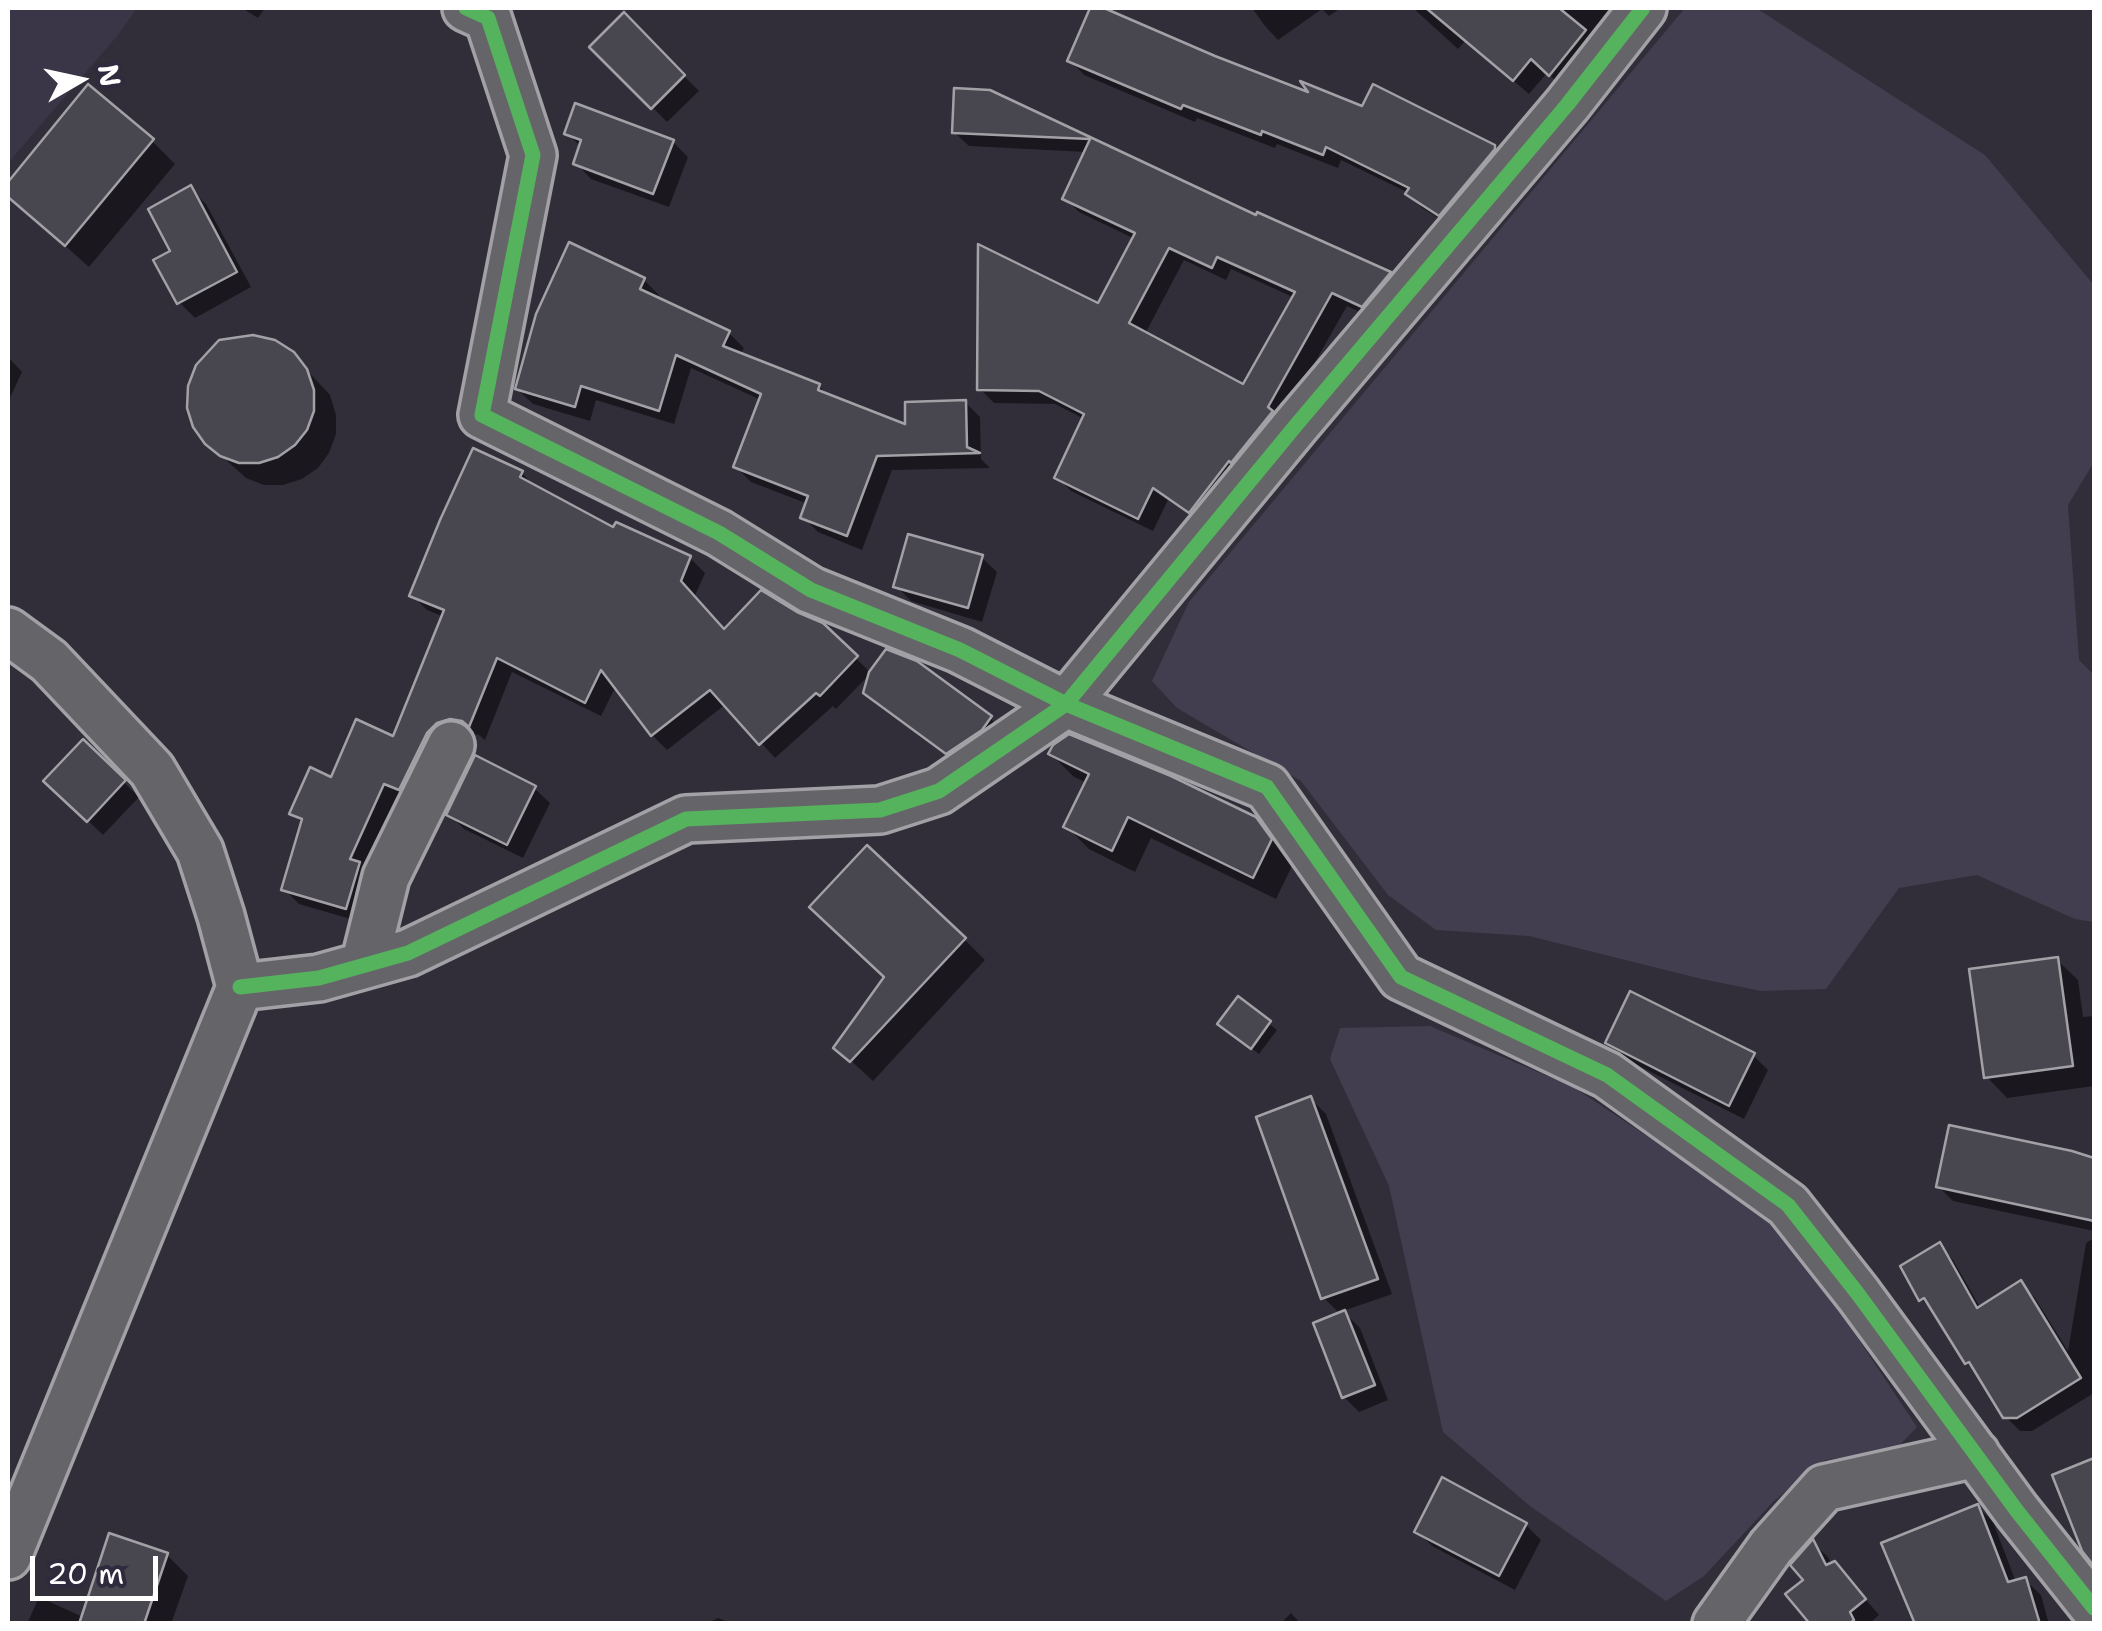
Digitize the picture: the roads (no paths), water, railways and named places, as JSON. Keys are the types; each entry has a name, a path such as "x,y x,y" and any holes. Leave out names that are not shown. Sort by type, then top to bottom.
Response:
{"street":[{"path":"466,8 488,18 533,155 482,415 719,533 811,590 960,650 1066,704 1267,787 1400,977 1606,1075 1788,1205 2094,1608"},
{"path":"240,987 319,978 408,953 686,819 880,810 939,791 1066,704 1567,105 1643,8"},
{"path":"8,630 48,661 152,770 200,851 240,987 8,1556"},
{"path":"364,965 386,877 451,746"},
{"path":"1716,1624 1771,1547 1824,1488 1976,1454"}]}
